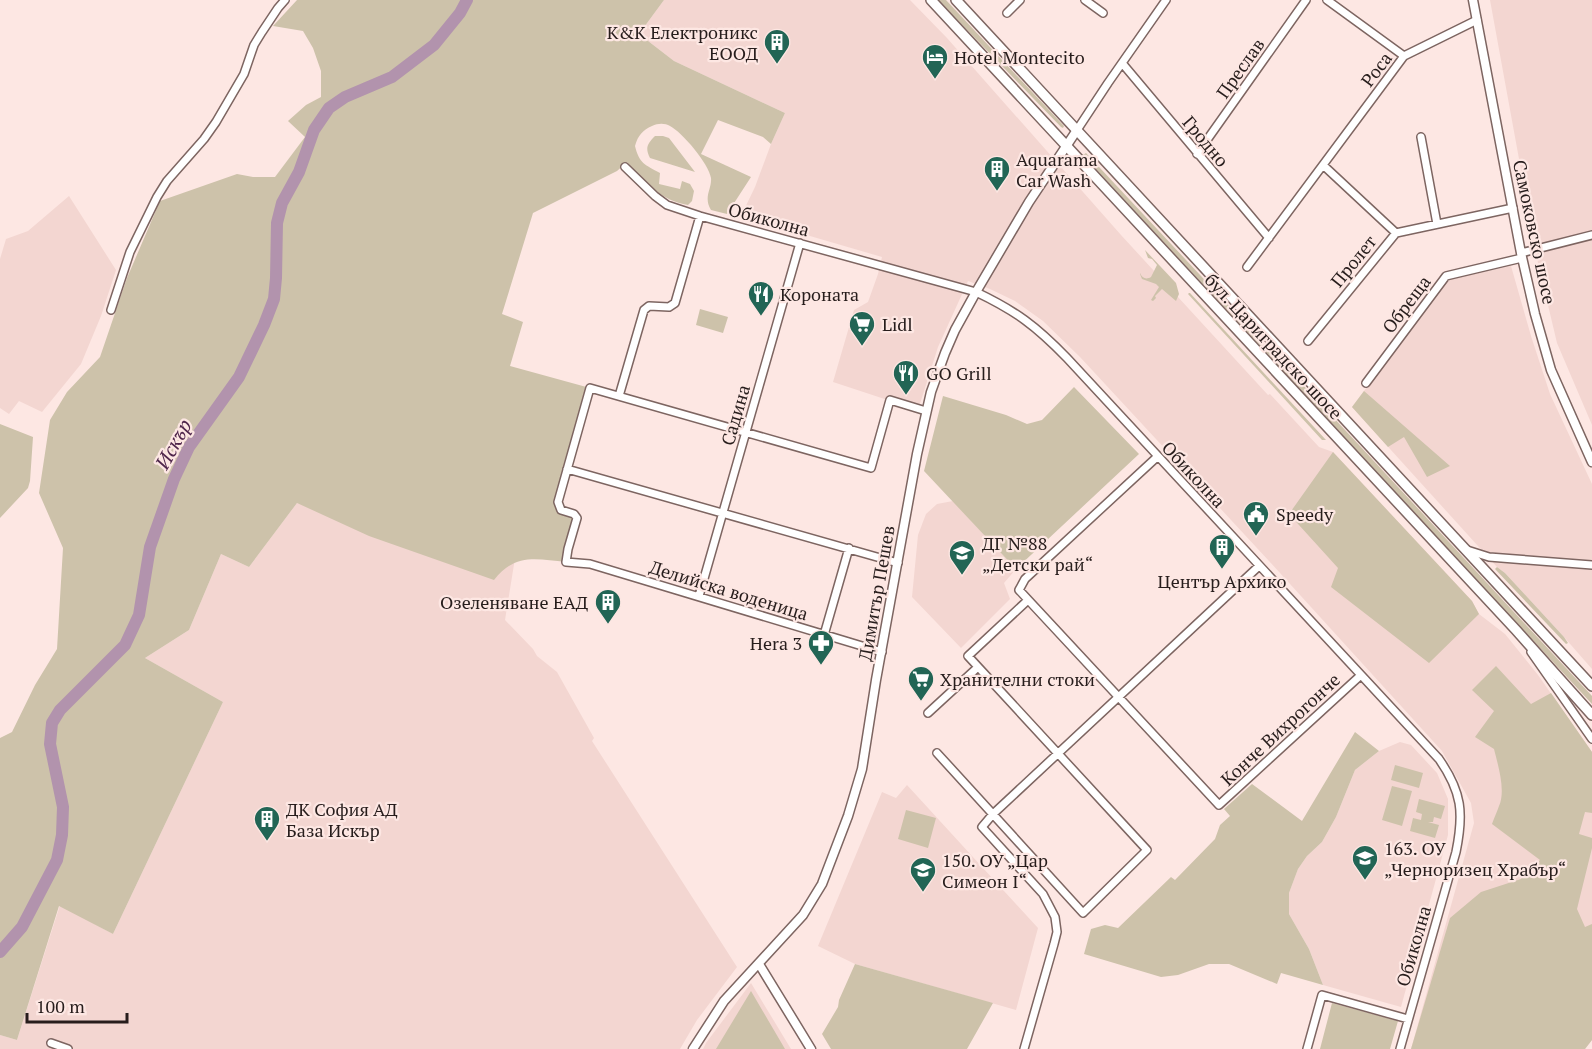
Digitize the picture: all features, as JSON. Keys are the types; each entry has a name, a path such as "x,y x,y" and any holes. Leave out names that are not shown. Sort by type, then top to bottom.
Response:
{"highway":[{"name":"бул. Цариградско шосе","path":"931,0 1592,714"},
{"name":"бул. Цариградско шосе","path":"956,0 1592,686"}],"main road":[{"name":"Самоковско шосе","path":"1473,0 1521,256 1535,314 1551,370 1592,462"},
{"name":"Димитър Пешев","path":"693,1049 724,1001 803,915 822,884 848,816 862,769 917,454 931,392 955,330 976,292 1029,202 1077,130"},
{"path":"759,964 811,1049"}],"street":[{"path":"111,310 130,252 157,197 167,181 216,122 244,74 254,45 285,0"},
{"path":"1007,13 1020,0"},
{"path":"1085,0 1103,13"},
{"path":"1077,130 1166,0"},
{"name":"Преслав","path":"1197,154 1306,0"},
{"path":"1327,0 1404,56"},
{"name":"Роса","path":"1247,267 1404,56 1477,20"},
{"name":"Гродно","path":"1122,63 1269,238"},
{"path":"1421,137 1437,224"},
{"path":"1323,165 1396,233"},
{"name":"Обиколна","path":"625,167 667,205 976,292 1008,308 1041,331 1438,759 1454,784 1460,806 1461,826 1456,852 1400,1049"},
{"name":"Пролет","path":"1308,341 1396,233 1513,208"},
{"path":"619,396 644,310 649,306 672,306 676,300 700,216"},
{"name":"Обреща","path":"1366,383 1446,276 1592,235"},
{"name":"Садина","path":"699,596 800,243"},
{"path":"898,562 567,470 590,388 871,468 890,400 926,411"},
{"path":"1119,697 1019,590 1025,579 1157,457"},
{"name":"Делийска воденица","path":"567,470 558,502 561,510 574,514 577,518 566,561 590,564 882,652"},
{"path":"824,635 849,548"},
{"path":"1465,549 1489,557 1592,565"},
{"path":"1024,1049 1054,944 1055,918 1043,894 982,827 993,814 1259,566"},
{"path":"937,753 1083,913 1147,850 968,656 1029,600"},
{"path":"1516,630 1592,739"},
{"path":"928,713 978,667"},
{"name":"Конче Вихрогонче","path":"1119,697 1219,805 1361,675"},
{"path":"1307,1049 1322,995 1408,1019"},
{"path":"51,1043 68,1049"}],"shaded area":[{"path":"297,0 664,0 639,34 674,61 785,113 771,144 763,137 718,120 701,154 751,177 727,214 711,210 708,197 711,178 700,157 675,129 661,124 652,126 641,133 635,146 638,156 643,163 660,173 659,184 680,189 682,181 690,184 694,191 692,201 688,205 662,195 627,162 617,171 533,213 502,314 523,322 510,366 590,388 558,502 561,510 574,514 566,562 536,559 518,562 502,571 494,580 369,536 297,503 249,567 221,554 189,630 145,658 223,702 113,934 59,906 17,1040 0,1035 0,738 12,732 35,685 57,649 63,548 39,493 50,420 67,392 100,357 127,278 160,201 237,174 275,177 305,137 288,121 306,105 321,97 321,71 313,48 303,31 273,26"},
{"path":"664,0 910,0 947,38 1121,235 1268,395 1270,394 1319,447 1333,452 1472,601 1479,614 1505,634 1538,675 1592,752 1592,1040 1585,1049 1411,1049 1474,823 1471,803 1442,751 1080,357 1043,321 1015,301 968,281 938,347 918,410 833,382 854,310 868,302 882,257 741,216 785,113 674,61 639,34"},
{"path":"938,0 946,0 1064,126 1063,128 1061,127"},
{"path":"1490,0 1592,0 1592,425 1557,343 1538,263"},
{"path":"655,136 669,138 695,172 650,158 648,146"},
{"path":"1086,153 1592,696 1592,704 1083,155"},
{"path":"69,196 116,270 101,316 81,364 42,412 19,401 9,414 0,408 0,259 6,239 28,231"},
{"path":"1145,250 1176,283 1179,294 1176,301 1162,289 1153,301 1151,300 1159,287 1142,279 1140,273 1144,278 1149,278 1157,265 1148,258"},
{"path":"1511,266 1550,394 1592,484 1592,669 1352,407 1447,280"},
{"path":"1190,293 1326,440 1322,440 1188,294"},
{"path":"700,309 728,317 723,333 696,325"},
{"path":"1074,387 1139,454 1016,569 924,471 943,396 1006,415 1027,424 1042,420"},
{"path":"1364,391 1450,466 1427,477 1404,437 1388,447 1352,407"},
{"path":"0,424 33,437 28,488 0,518"},
{"path":"1333,452 1472,601 1479,614 1429,663 1331,587 1338,568 1289,514"},
{"name":"ДГ №88 „Детски рай“","path":"953,501 1016,569 1004,583 1010,599 961,648 912,597 918,535 926,514 937,504"},
{"path":"297,503 516,552 505,620 537,656 557,672 594,738 592,741 737,967 697,1020 680,1049 0,1049 0,1035 17,1040 60,905 113,934 223,702 145,658 189,630 221,554 249,567"},
{"path":"1497,567 1568,643 1566,644 1495,569"},
{"path":"1496,666 1531,704 1551,693 1592,752 1592,813 1585,812 1579,834 1592,838 1592,848 1577,909 1585,927 1592,924 1592,1040 1585,1049 1411,1049 1450,918 1481,892 1521,879 1540,860 1492,824 1502,793 1499,770 1494,749 1475,737 1494,711 1472,690"},
{"path":"1355,732 1379,751 1355,770 1336,817 1322,842 1307,856 1298,869 1289,893 1289,914 1309,949 1323,985 1281,973 1277,984 1229,964 1209,964 1178,975 1161,977 1084,954 1091,929 1105,925 1118,928 1171,877 1175,880 1215,839 1220,825 1230,816 1224,809 1252,784 1302,821"},
{"name":"163. ОУ „Черноризец Храбър“","path":"1400,742 1411,745 1437,773 1448,799 1448,835 1401,1007 1323,985 1309,949 1289,914 1289,893 1298,869 1307,856 1322,842 1336,817 1355,770 1379,751"},
{"path":"1395,765 1423,773 1419,788 1391,780"},
{"name":"150. ОУ „Цар Симеон I“","path":"907,785 1038,928 1016,1010 855,964 818,946 882,792 896,798"},
{"path":"1392,786 1412,791 1402,826 1382,820"},
{"path":"1419,799 1445,806 1441,819 1434,817 1433,822 1428,822 1439,825 1435,838 1410,831 1413,818 1421,820 1422,814 1416,812"},
{"path":"906,810 936,818 928,848 898,839"},
{"path":"855,964 993,1003 967,1049 831,1049 822,1034 838,1007"},
{"path":"751,983 791,1049 703,1049 706,1043"},
{"path":"751,991 785,1049 716,1049"},
{"path":"1332,1003 1398,1021 1390,1049 1320,1049"}],"waterway":[{"name":"Искър","path":"0,952 22,927 57,860 62,835 63,807 50,744 52,723 60,710 125,645 139,615 150,547 174,479 189,447 239,377 274,299 277,223 282,203 299,172 314,130 329,108 345,97 392,77 434,45 460,13 467,0"}],"place":[{"name":"K&K Електроникс ЕООД","path":"777,65"},
{"name":"Hotel Montecito","path":"935,80"},
{"name":"Aquarama Car Wash","path":"997,192"},
{"name":"Короната","path":"761,317"},
{"name":"Lidl","path":"862,347"},
{"name":"GO Grill","path":"906,396"},
{"name":"Speedy","path":"1256,537"},
{"name":"Център Архико","path":"1222,570"},
{"name":"ДГ №88 „Детски рай“","path":"962,576"},
{"name":"Озеленяване ЕАД","path":"608,625"},
{"name":"Hera 3","path":"821,666"},
{"name":"Хранителни стоки","path":"921,702"},
{"name":"ДК София АД База Искър","path":"267,842"},
{"name":"163. ОУ „Черноризец Храбър“","path":"1365,881"},
{"name":"150. ОУ „Цар Симеон I“","path":"923,893"}]}
